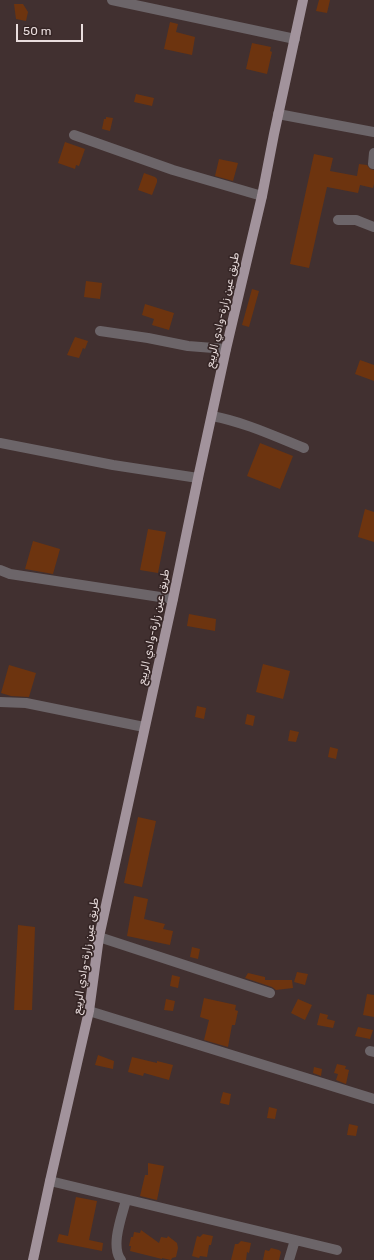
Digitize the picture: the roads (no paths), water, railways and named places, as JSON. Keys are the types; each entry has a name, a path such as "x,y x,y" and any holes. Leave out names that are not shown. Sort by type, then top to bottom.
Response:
{"main road":[{"name":"طريق عين زارة-وادي الربيع","path":"33,1260 89,1011 99,937 144,727 226,350 262,196 303,0"}],"street":[{"path":"112,0 294,38"},
{"path":"278,114 374,132"},
{"path":"74,136 173,170 262,196"},
{"path":"338,220 356,220 374,226"},
{"path":"100,331 196,347 226,350"},
{"path":"212,416 247,425 304,448"},
{"path":"0,444 113,465 198,478"},
{"path":"0,570 10,574 173,599"},
{"path":"0,702 26,703 144,727"},
{"path":"99,937 270,993"},
{"path":"89,1011 374,1099"},
{"path":"50,1181 337,1250"},
{"path":"121,1260 116,1249 117,1237 126,1200"},
{"path":"289,1260 295,1240"}]}
